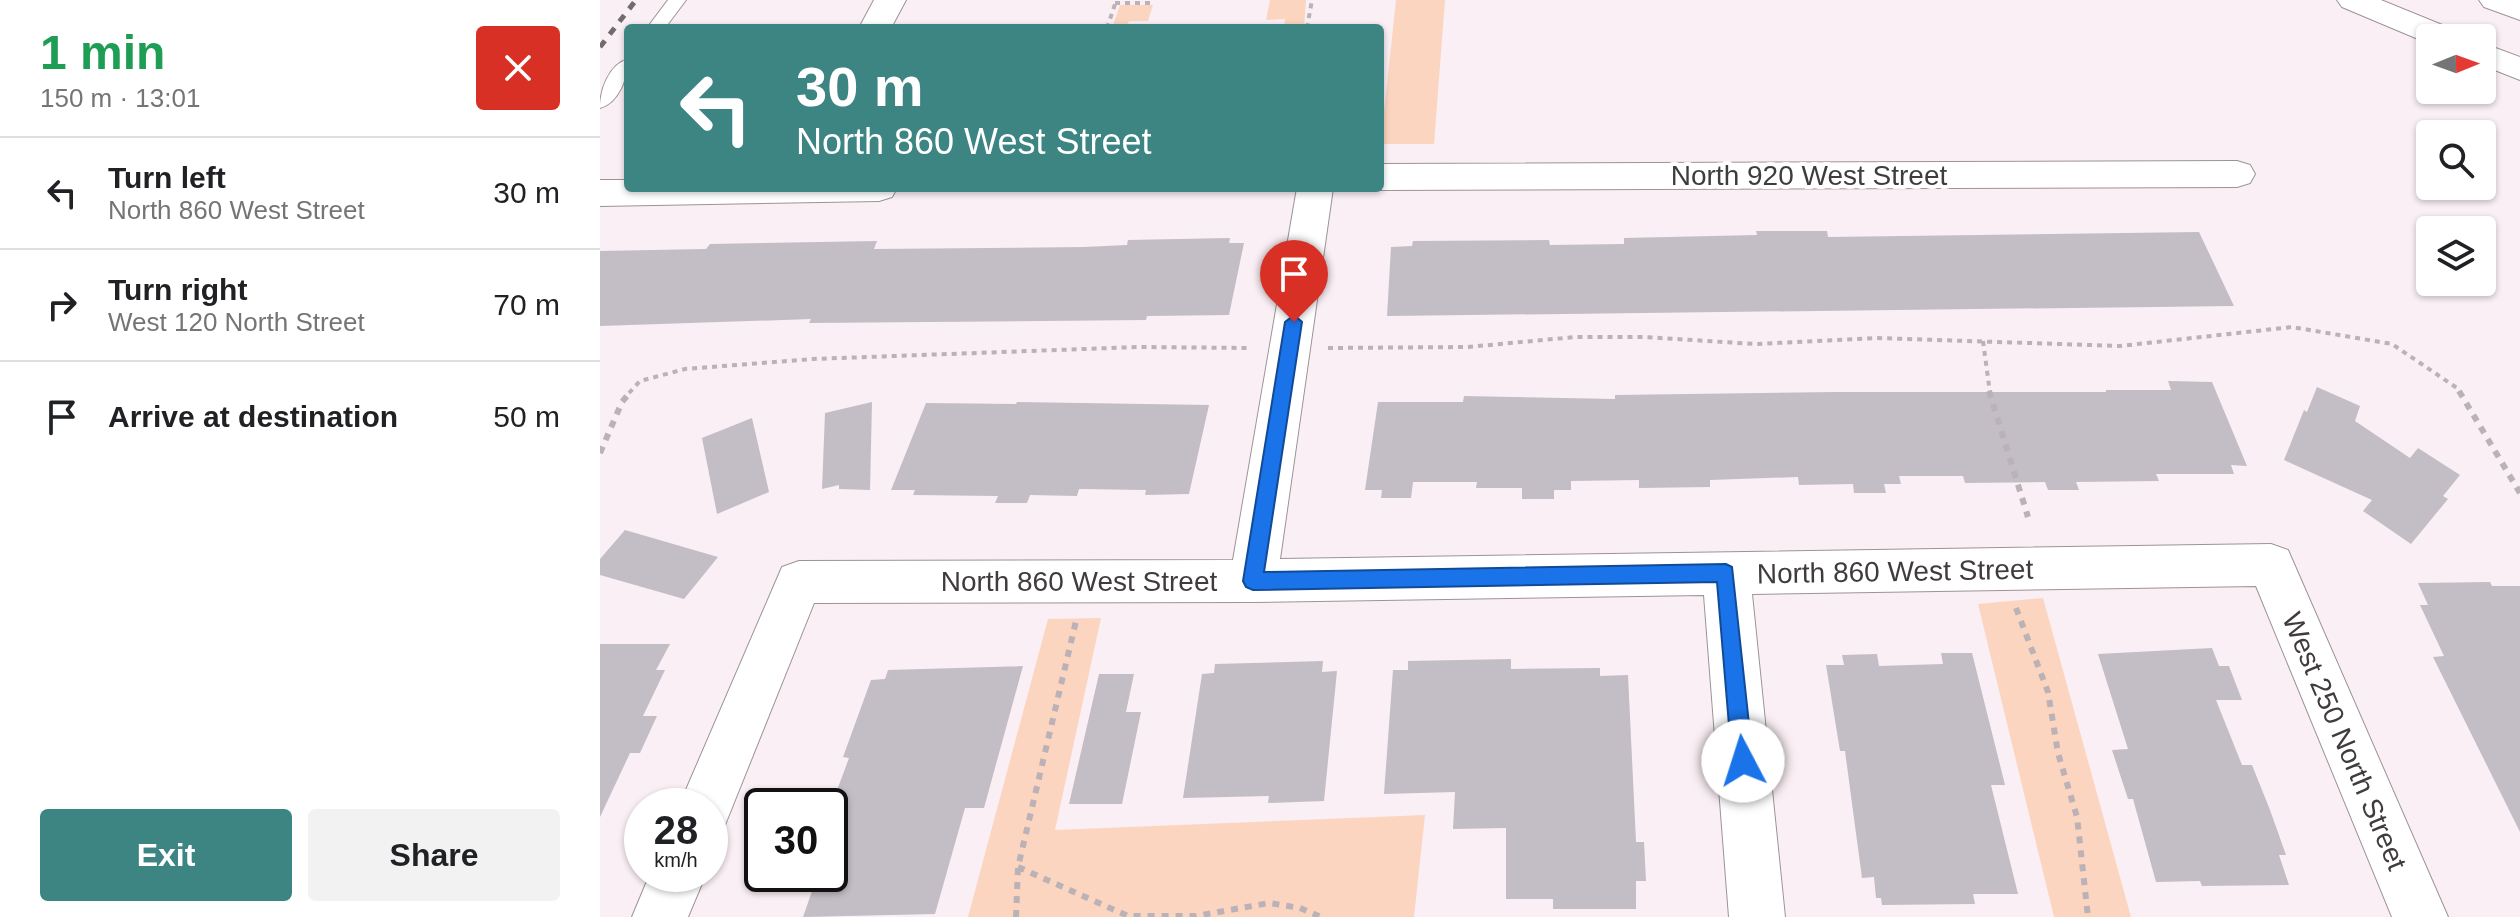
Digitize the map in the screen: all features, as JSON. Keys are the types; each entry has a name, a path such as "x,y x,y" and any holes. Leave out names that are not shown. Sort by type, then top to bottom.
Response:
{"main road":[{"path":"877,24 890,0"},
{"path":"2353,0 2416,26"},
{"path":"2495,0 2520,10"},
{"path":"2496,59 2520,69"},
{"name":"North 920 West Street","path":"1384,177 2237,174"},
{"path":"600,193 646,192"},
{"path":"1253,581 1314,192"},
{"name":"North 860 West Street","path":"713,788 799,582 1253,581 2271,565"},
{"name":"West 250 North Street","path":"2271,565 2420,917"},
{"path":"1726,573 1757,917"},
{"path":"660,917 670,892"}],"lane":[{"path":"659,24 677,0"},
{"path":"600,102 624,70"}],"path":[{"path":"1308,24 1312,0"},
{"path":"1108,24 1116,2 1154,3"},
{"path":"600,453 622,402 640,381 685,369 813,359 1138,347 1468,347 1575,337 1644,337 1755,344 1876,338 2120,346 2292,327 2392,344 2457,388 2520,493"},
{"path":"1983,341 1988,388 2028,517"},
{"path":"2004,569 2021,626 2048,692 2058,753 2077,817 2088,917"},
{"path":"1016,917 1018,867 1085,581"},
{"path":"1018,867 1128,916 1196,916 1269,903 1300,908 1321,917"}],"shaded area":[{"path":"1270,0 1306,0 1304,24 1284,24 1285,19 1266,20"},
{"path":"1396,0 1445,0 1434,144 1384,144 1384,112"},
{"path":"1120,5 1153,5 1148,21 1113,24"},
{"path":"2043,598 2131,917 2054,917 1978,604"},
{"path":"1101,618 1055,830 1425,815 1414,917 968,917 1048,619"}],"building":[{"path":"1756,231 1827,231 1828,237 2199,232 2234,306 1387,316 1391,247 1412,246 1413,241 1549,240 1550,245 1624,244 1624,238 1757,235"},
{"path":"1230,238 1229,243 1244,243 1229,315 1147,316 1146,320 809,323 811,319 600,326 600,251 706,249 710,244 877,241 874,249 1084,247 1127,245 1128,240"},
{"path":"2168,381 2212,382 2247,466 2231,465 2234,474 2156,474 2159,481 2076,482 2079,490 2048,490 2045,482 1965,483 1963,476 1899,476 1901,484 1884,484 1886,493 1854,493 1853,484 1799,485 1798,477 1710,480 1710,487 1639,488 1639,480 1571,481 1571,490 1554,490 1554,499 1522,499 1522,488 1476,488 1477,482 1413,482 1411,498 1381,498 1382,490 1365,490 1378,402 1463,402 1464,396 1615,399 1615,395 2171,390"},
{"path":"2317,387 2360,406 2355,421 2410,458 2418,448 2460,475 2443,496 2448,499 2411,544 2363,511 2372,500 2284,460"},
{"path":"872,402 870,490 839,489 839,485 822,489 825,413"},
{"path":"926,403 1209,405 1189,494 1145,495 1146,490 1079,489 1077,496 1030,495 1027,503 995,503 998,496 913,495 915,490 891,490"},
{"path":"752,418 769,492 717,514 702,438"},
{"path":"625,530 718,557 684,599 600,575 600,559"},
{"path":"2490,582 2492,586 2520,586 2520,832 2433,657 2444,656 2420,605 2428,605 2418,583"},
{"path":"600,644 670,644 656,670 665,670 643,716 657,716 640,753 630,753 600,817"},
{"path":"2212,648 2219,666 2229,666 2242,700 2216,700 2242,765 2252,765 2270,810 2286,855 2279,855 2289,885 2202,886 2200,881 2156,882 2133,799 2128,799 2112,750 2128,749 2098,654"},
{"path":"1941,653 1972,653 2005,785 1991,785 2018,894 1973,894 1975,904 1882,905 1881,898 1876,898 1874,877 1862,878 1845,751 1840,751 1826,665 1844,665 1842,655 1877,654 1879,666 1943,664"},
{"path":"1511,659 1511,669 1600,668 1600,676 1628,675 1636,842 1644,842 1646,881 1636,881 1636,909 1553,909 1553,899 1506,899 1506,828 1453,829 1455,792 1384,794 1393,670 1408,670 1408,661"},
{"path":"1323,661 1322,672 1337,671 1324,801 1268,803 1269,796 1183,798 1202,674 1214,673 1215,664"},
{"path":"1023,666 984,808 965,808 935,914 803,917 812,892 848,892 848,788 838,788 849,758 843,757 871,680 885,679 888,670"},
{"path":"1099,674 1134,674 1126,712 1141,712 1122,804 1069,804"}],"railway":[{"path":"600,47 636,0"}],"route":[{"path":"1294,322 1253,581 1726,573 1743,761"}]}
